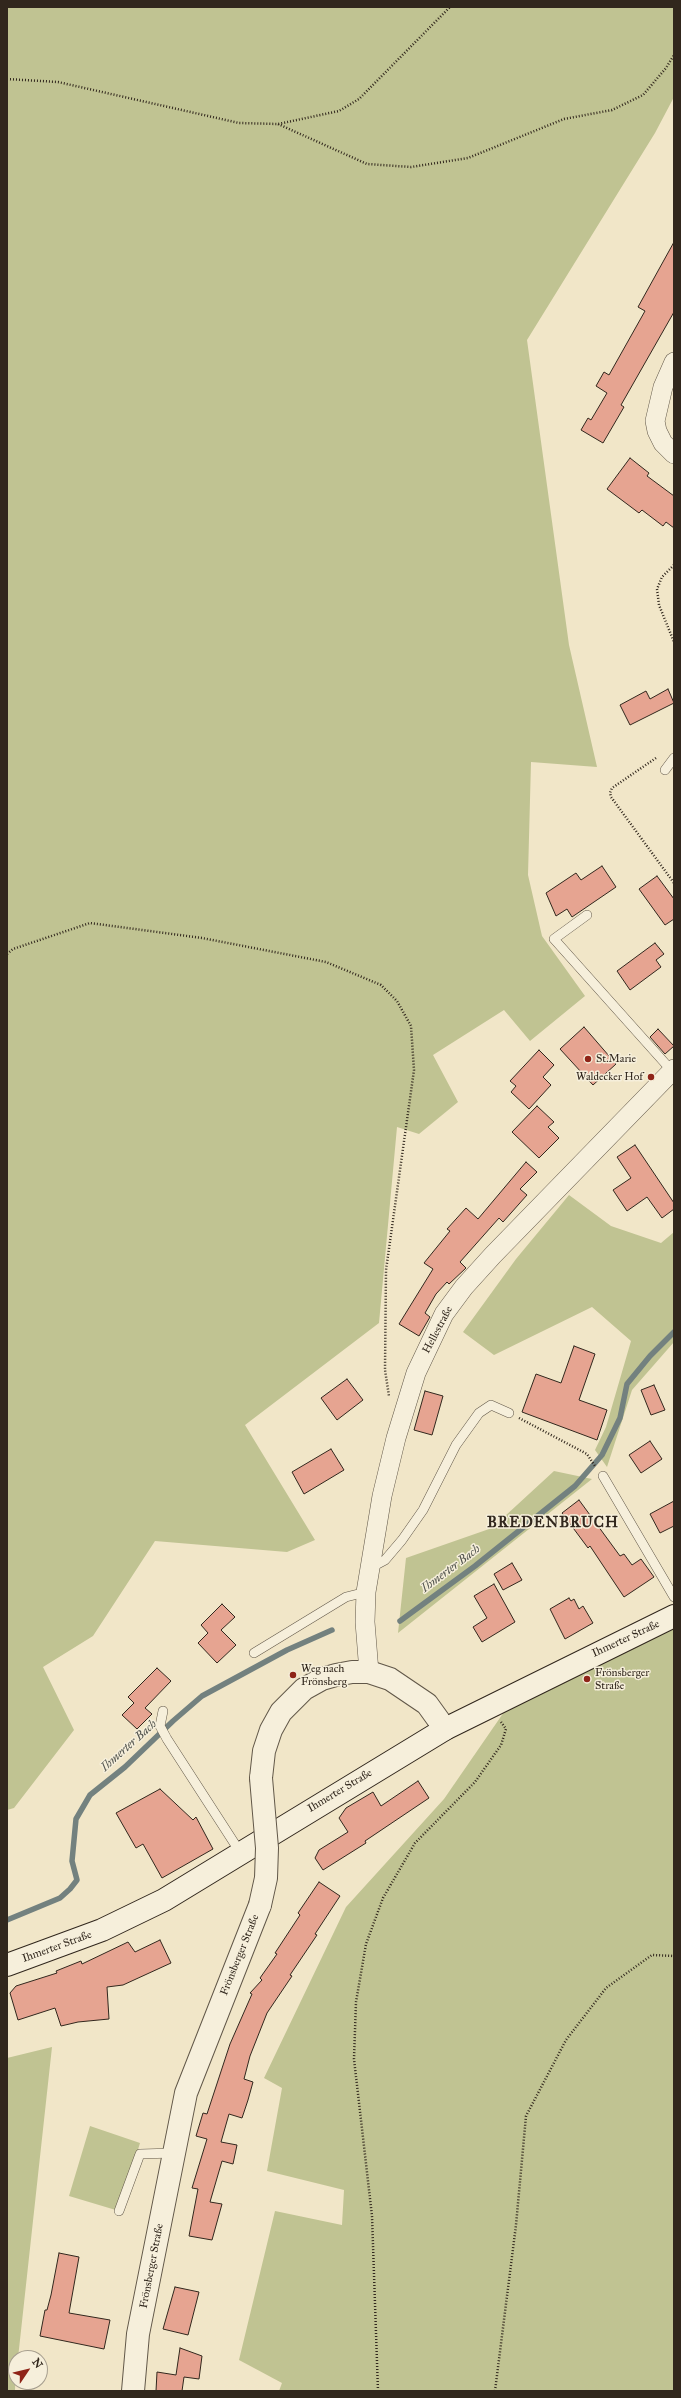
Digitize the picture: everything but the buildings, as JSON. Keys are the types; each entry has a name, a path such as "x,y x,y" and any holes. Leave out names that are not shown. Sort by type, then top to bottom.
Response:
{"street":[{"path":"674,362 663,387 655,421 657,432 663,443 674,454"},
{"name":"Hellestraße","path":"369,1672 365,1622 366,1592 382,1496 396,1438 416,1373 444,1314 464,1287 493,1255 673,1070"},
{"name":"Ihmerter Straße","path":"7,1965 116,1924 164,1900 240,1852 445,1729 674,1616"},
{"name":"Frönsberger Straße","path":"133,2391 138,2334 186,2093 260,1905 266,1878 267,1848 261,1778 264,1751 271,1730 291,1700 322,1679 352,1672 369,1672 390,1678 408,1689 427,1704 445,1729"}],"lane":[{"path":"665,770 674,758"},
{"path":"587,915 554,939 673,1070"},
{"path":"370,1568 386,1560 423,1510 456,1445 479,1412 491,1405 509,1413"},
{"path":"603,1476 674,1597"},
{"path":"254,1653 346,1597 366,1592"},
{"path":"163,1711 160,1726 167,1739 240,1852"},
{"path":"119,2211 140,2154 174,2154"}],"path":[{"path":"7,79 58,82 239,123 278,124 339,111 360,99 450,7"},
{"path":"278,124 368,164 410,167 468,158 564,119 612,110 643,95 666,68 674,55"},
{"path":"674,565 662,577 657,589 659,605 674,642"},
{"path":"650,762 612,788 610,793 611,797 674,883"},
{"path":"7,954 13,949 90,923 202,938 326,962 381,985 397,1001 411,1026 414,1070 386,1270 385,1370 390,1400"},
{"path":"509,1413 587,1454"},
{"path":"378,2391 372,2216 354,2059 356,2002 366,1944 383,1898 415,1843 475,1782 501,1745 506,1729"},
{"path":"494,2391 516,2225 526,2116 566,2040 606,1988 652,1954 674,1956"}],"green space":[{"path":"7,7 674,7 674,97 655,133 527,340 569,645 597,767 531,762 528,875 542,936 585,996 530,1041 504,1010 433,1055 458,1102 419,1134 397,1127 379,1323 245,1425 315,1540 287,1552 155,1541 93,1636 43,1667 74,1730 14,1808 7,1810"},
{"path":"569,1195 611,1226 661,1243 674,1232 674,1342 632,1390 607,1467 595,1450 606,1427 631,1341 592,1307 494,1355 463,1332 516,1259"},
{"path":"554,1471 592,1479 398,1633 406,1558 492,1528"},
{"path":"674,1624 674,2391 279,2391 282,2383 239,2360 275,2211 342,2225 344,2190 267,2171 282,2088 264,2078 346,1907 444,1799 504,1712"},
{"path":"52,2047 19,2350 8,2350 8,2390 15,2391 7,2391 7,2058"},
{"path":"90,2126 140,2143 119,2211 69,2196"}],"waterway":[{"name":"Ihmerter Bach","path":"400,1621 475,1566 575,1486 602,1455 620,1418 627,1384 650,1356 674,1332"},
{"name":"Ihmerter Bach","path":"7,1920 60,1898 77,1880 72,1861 76,1819 90,1795 125,1767 173,1721 202,1696 287,1650 332,1630"}],"place":[{"name":"St.Marie","path":"588,1059"},
{"name":"Waldecker Hof","path":"651,1077"},
{"name":"Weg nach Frönsberg","path":"293,1675"},
{"name":"Frönsberger Straße","path":"587,1679"}],"district":[{"name":"BREDENBRUCH","path":"553,1523"}]}
